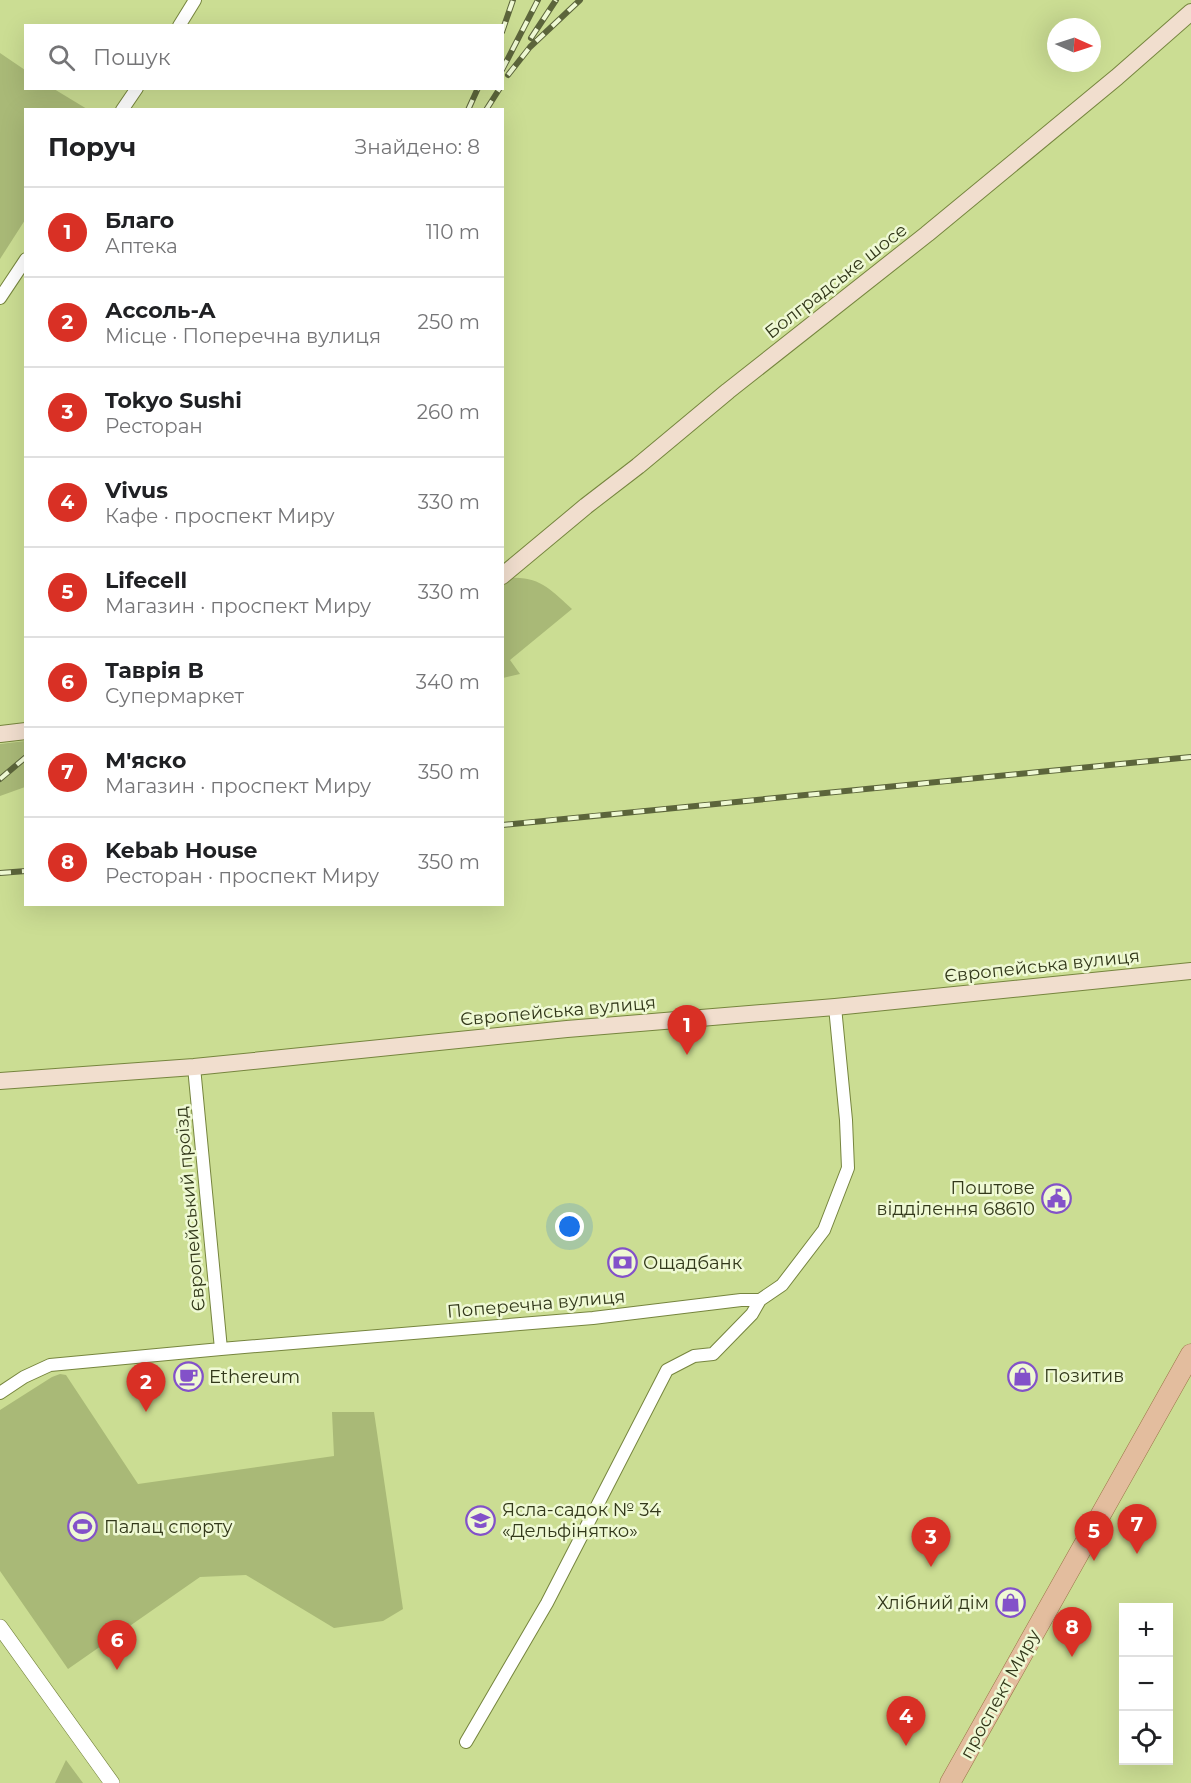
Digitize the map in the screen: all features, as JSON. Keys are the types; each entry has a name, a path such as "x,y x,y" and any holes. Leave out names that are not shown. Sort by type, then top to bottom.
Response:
{"main road":[{"name":"Болградське шосе","path":"504,574 728,391 945,219 1117,77 1191,12"},
{"path":"0,734 24,732"},
{"name":"Європейська вулиця","path":"0,1081 194,1067 567,1029 835,1007 1191,971"},
{"name":"проспект Миру","path":"950,1783 1191,1354"}],"street":[{"path":"180,24 195,0"},
{"path":"123,108 135,90"},
{"path":"0,298 24,262"},
{"path":"466,1742 548,1603 667,1370 694,1356 713,1354 752,1314 760,1300 782,1285 824,1230 848,1168 846,1120 835,1007"},
{"name":"Європейський проїзд","path":"194,1067 221,1349"},
{"name":"Поперечна вулиця","path":"0,1393 24,1377 50,1365 594,1318 741,1300 760,1300"},
{"path":"0,1627 112,1783"}],"green space":[{"path":"0,53 24,69 24,90 56,90 85,108 24,108 24,222 0,259"},
{"path":"510,578 530,579 538,582 572,609 510,660 520,674 504,678 504,583"},
{"path":"24,741 24,787 0,796 0,744"},
{"path":"60,1374 66,1375 138,1484 334,1456 332,1412 374,1412 403,1609 383,1621 334,1628 246,1575 200,1577 68,1669 0,1571 0,1410"},
{"path":"66,1760 83,1783 55,1783"}],"railway":[{"path":"504,26 513,0"},
{"path":"504,66 538,0"},
{"path":"531,38 556,0"},
{"path":"508,75 530,47 580,0"},
{"path":"469,108 477,90"},
{"path":"487,108 499,90"},
{"path":"504,825 1191,757"},
{"path":"0,779 24,759"},
{"path":"0,873 24,871"}],"place":[{"name":"Благо","path":"687,1055"},
{"name":"Поштове відділення 68610","path":"1056,1198"},
{"name":"Ощадбанк","path":"622,1263"},
{"name":"Позитив","path":"1023,1376"},
{"name":"Ethereum","path":"188,1377"},
{"name":"Ассоль-А","path":"146,1412"},
{"name":"Ясла-садок № 34 «Дельфінятко»","path":"481,1520"},
{"name":"Палац спорту","path":"83,1527"},
{"name":"М'яско","path":"1137,1554"},
{"name":"Lifecell","path":"1094,1561"},
{"name":"Tokyo Sushi","path":"931,1567"},
{"name":"Хлібний дім","path":"1010,1603"},
{"name":"Kebab House","path":"1072,1657"},
{"name":"Таврія В","path":"117,1670"},
{"name":"Vivus","path":"906,1746"}]}
